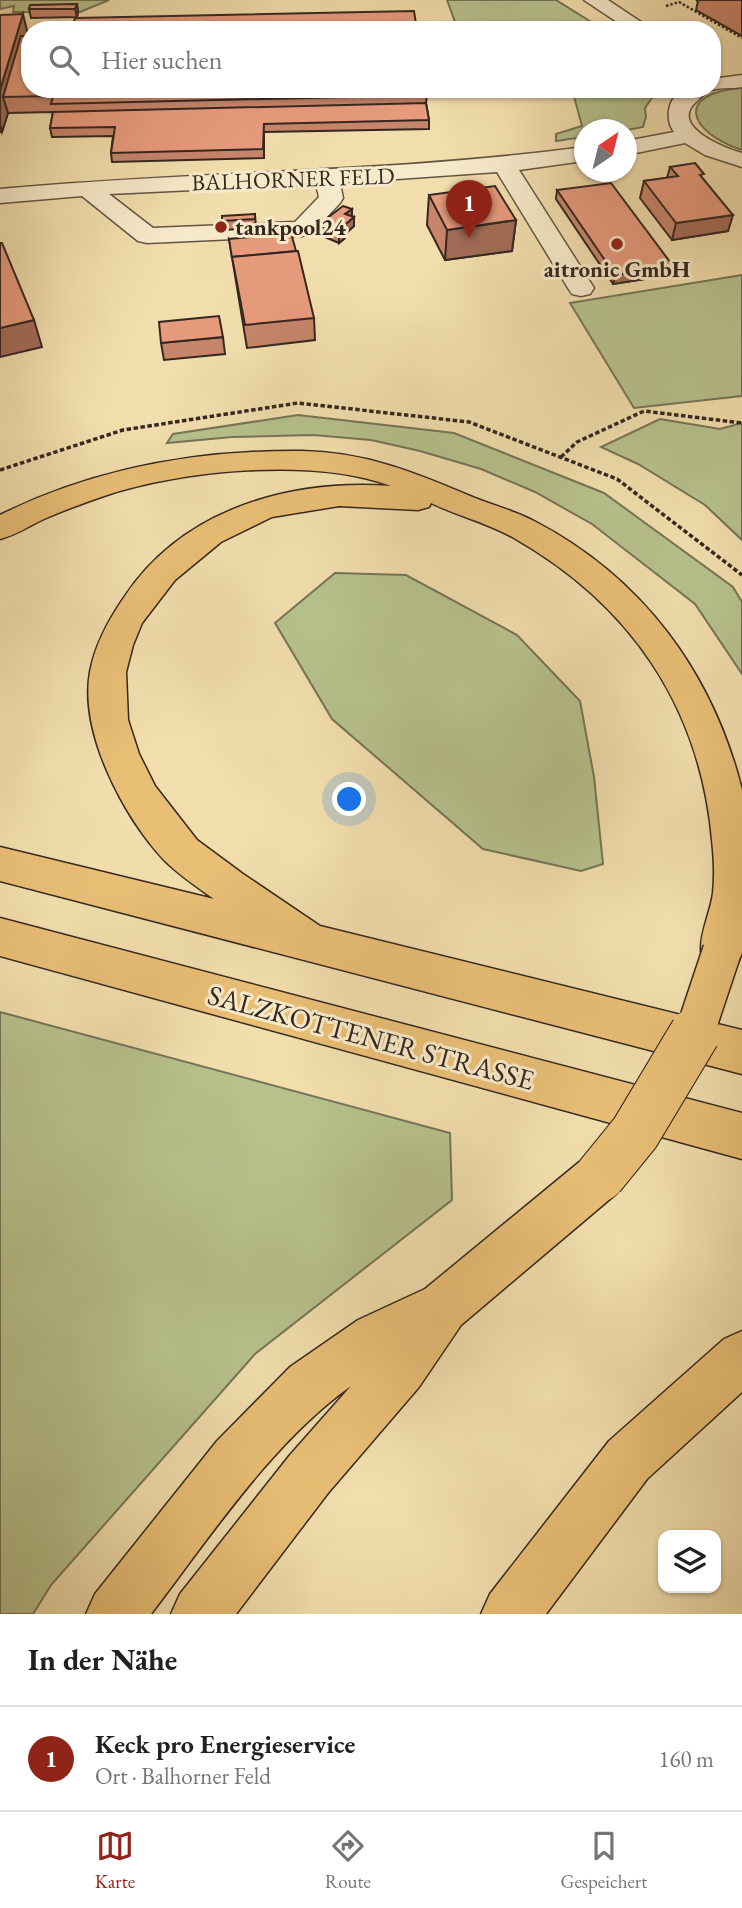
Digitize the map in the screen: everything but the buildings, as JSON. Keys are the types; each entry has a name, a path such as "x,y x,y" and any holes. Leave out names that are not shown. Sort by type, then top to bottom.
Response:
{"highway":[{"path":"0,528 35,509 124,478 192,464 302,460 363,467 411,480 460,504 498,517 551,547 593,579 647,631 680,676 713,750 728,814 734,884 722,951 694,1035 635,1133 600,1176 443,1307 376,1338 308,1385 236,1460 115,1614"},
{"path":"308,941 181,850 140,797 111,733 107,675 116,639 135,607 163,573 187,551 223,525 261,509 305,498 340,495 392,495 460,504"},
{"path":"0,864 742,1052"},
{"name":"SALZKOTTENER STRASSE","path":"0,937 742,1136"},
{"path":"200,1614 309,1474 401,1369 443,1307"},
{"path":"510,1614 628,1460 742,1357"}],"street":[{"path":"594,0 628,21"},
{"path":"721,83 742,81"},
{"path":"686,98 677,110 679,123 688,135 706,148 742,160"},
{"path":"637,146 688,135"},
{"name":"BALHORNER FELD","path":"0,195 87,188 327,179 505,166 574,156"},
{"path":"505,166 581,288"},
{"path":"87,188 148,236 302,229 331,198 327,179"}],"path":[{"path":"666,6 679,2 712,21"},
{"path":"721,26 742,38"},
{"path":"561,457 577,442 644,411 742,423"}],"green space":[{"path":"0,0 109,0 80,12 13,12 14,6 0,9"},
{"path":"447,0 556,0 590,21 455,21"},
{"path":"742,88 742,150 710,133 700,124 696,114 698,105 705,98 721,98 721,91"},
{"path":"574,98 652,98 645,108 643,127 637,128 637,119 580,119"},
{"path":"574,128 574,138 556,141 556,134"},
{"path":"742,275 742,396 634,408 570,303"},
{"path":"298,415 454,433 604,493 733,587 742,602 742,674 695,604 592,524 535,492 481,469 371,440 313,435 232,437 167,443 173,434"},
{"path":"660,419 720,429 742,423 742,540 705,505 638,464 601,447"},
{"path":"335,573 406,575 517,635 580,701 594,777 603,864 581,871 483,849 332,719 275,623"},
{"path":"0,1012 450,1133 452,1200 255,1354 51,1585 33,1614 0,1614"}],"place":[{"name":"tankpool24","path":"221,227"},
{"name":"Keck pro Energieservice","path":"469,238"},
{"name":"aitronic GmbH","path":"617,244"}]}
